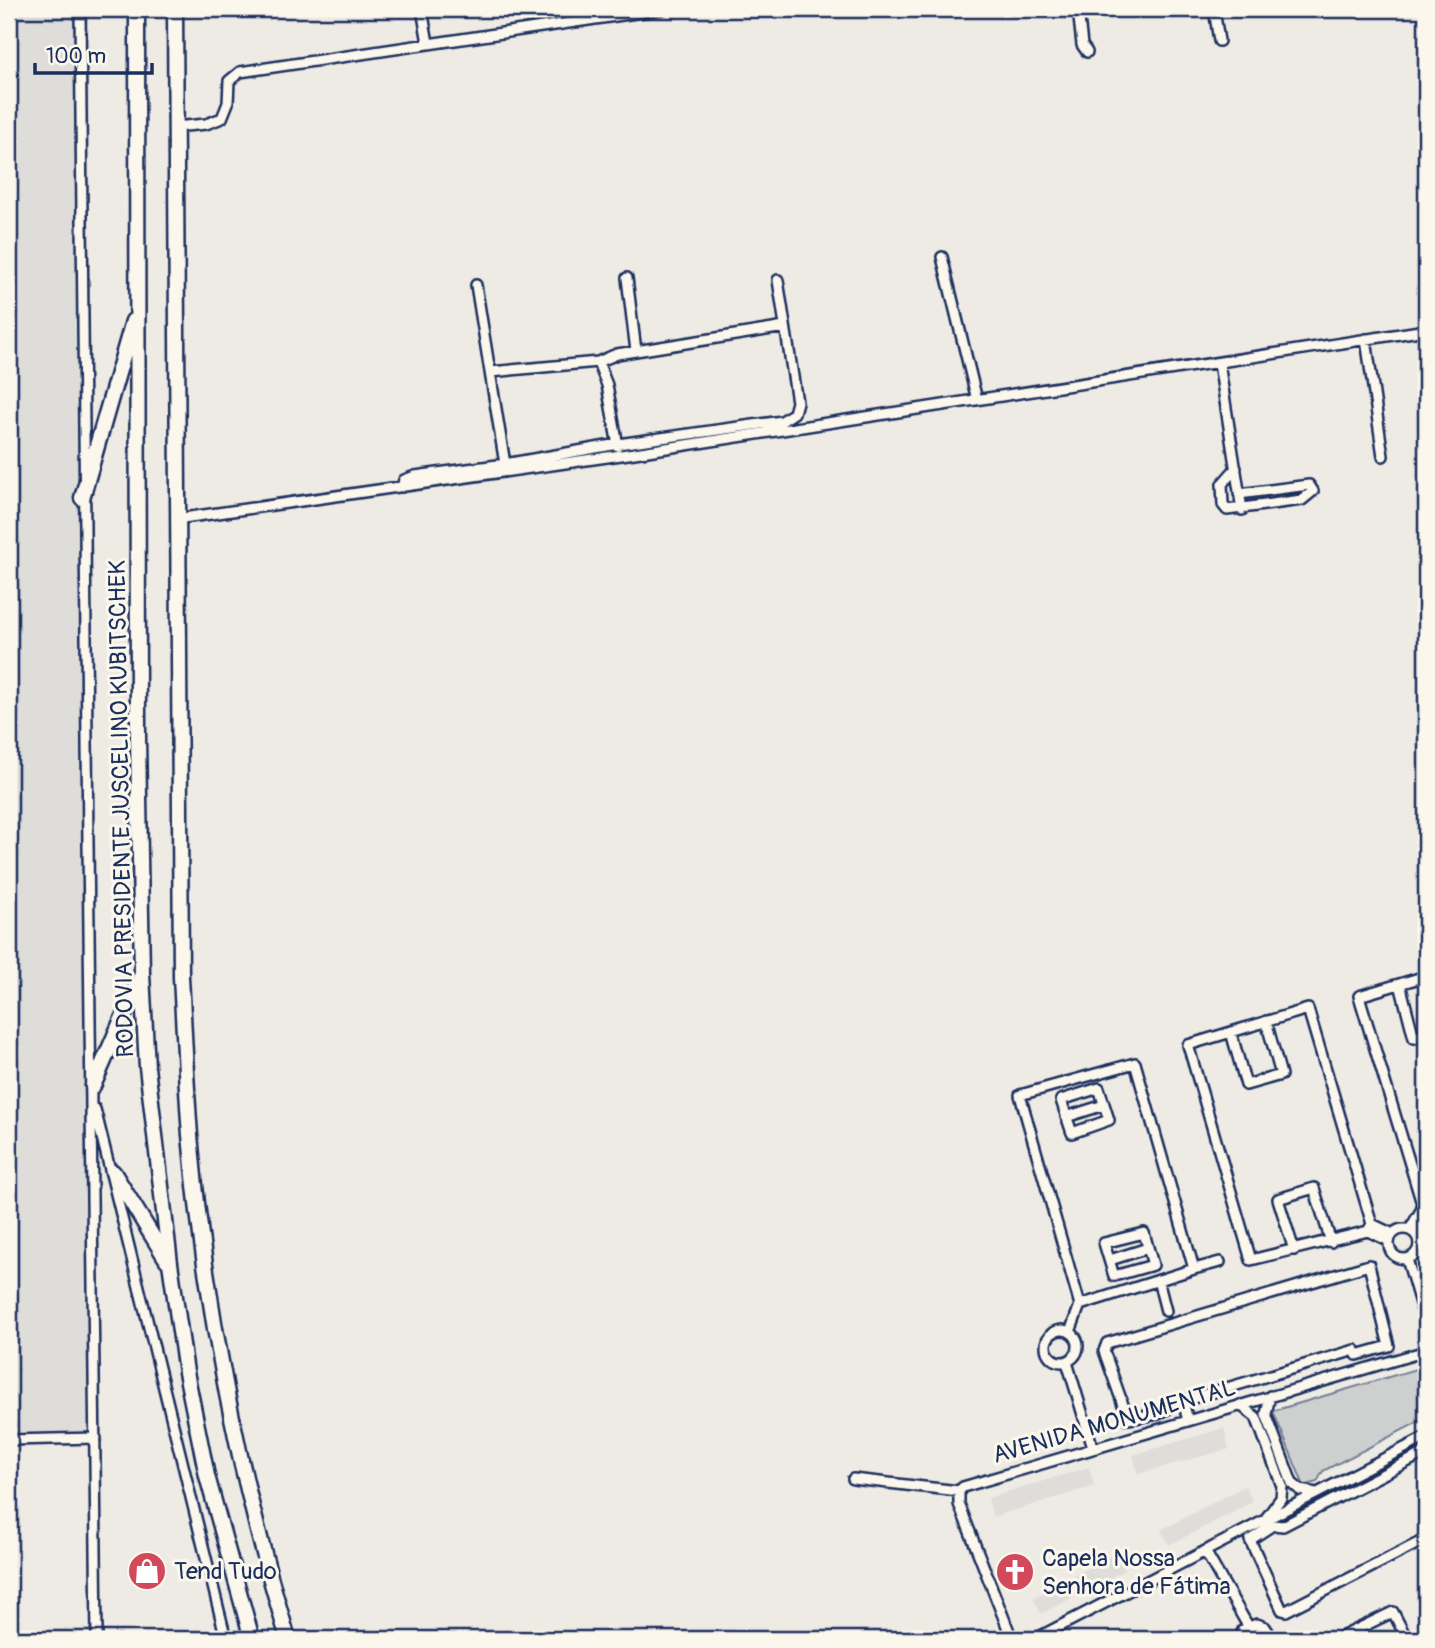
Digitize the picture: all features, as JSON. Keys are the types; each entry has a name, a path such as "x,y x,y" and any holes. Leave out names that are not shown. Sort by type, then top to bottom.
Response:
{"highway":[{"name":"RODOVIA PRESIDENTE JUSCELINO KUBITSCHEK","path":"137,9 142,974 152,1123 186,1372 207,1476 252,1639"},
{"path":"175,9 176,519 181,977 190,1136 234,1432 262,1553 288,1639"},
{"path":"82,498 137,306"},
{"path":"93,1093 142,974"},
{"path":"113,1172 170,1264"}],"street":[{"path":"80,9 82,498 93,1093 97,1639"},
{"path":"422,9 428,43"},
{"path":"175,127 206,124 222,118 228,103 229,81 240,72 663,9"},
{"path":"1078,9 1082,45 1087,52"},
{"path":"1214,9 1219,41"},
{"path":"942,257 977,400"},
{"path":"627,278 636,351"},
{"path":"402,486 404,480 415,476 505,464 790,417 797,402 778,280"},
{"path":"476,285 505,464"},
{"path":"490,372 598,362 636,351 785,327"},
{"path":"176,519 620,455 1426,330"},
{"path":"1366,339 1383,456"},
{"path":"598,362 607,386 620,455"},
{"path":"1219,363 1242,510"},
{"path":"1236,468 1222,484 1223,505 1227,510 1302,500 1312,491 1309,485 1297,484 1239,494"},
{"path":"1413,1232 1424,1208 1359,996 1426,976"},
{"path":"1400,984 1415,1038 1426,1034"},
{"path":"1370,1228 1308,1009 1188,1045 1251,1260 1331,1242 1370,1228 1391,1237 1413,1232 1426,1217"},
{"path":"1231,1032 1246,1086 1280,1075 1266,1021"},
{"path":"1070,1332 1080,1305 1020,1095 1135,1063 1194,1269"},
{"path":"1077,1080 1082,1094"},
{"path":"1100,1088 1104,1105 1109,1120 1072,1133 1061,1100 1100,1088"},
{"path":"93,1093 226,1639"},
{"path":"1066,1117 1104,1105"},
{"path":"1294,1250 1278,1199 1314,1188 1331,1242"},
{"path":"1391,1237 1395,1256 1407,1259 1417,1254 1420,1246 1413,1232"},
{"path":"1144,1233 1148,1248 1153,1265 1114,1276 1104,1244 1144,1233"},
{"path":"1110,1259 1148,1248"},
{"path":"1407,1259 1426,1324"},
{"path":"1080,1305 1220,1262"},
{"path":"1369,1265 1389,1346 1357,1355 1355,1350 1183,1401 1158,1414 1128,1419 1104,1351 1107,1343 1369,1265"},
{"path":"1133,1270 1138,1286"},
{"path":"1158,1280 1166,1311"},
{"path":"1055,1331 1070,1332 1078,1341 1079,1348 1073,1359 1067,1362 1051,1359 1045,1344 1055,1331"},
{"name":"AVENIDA MONUMENTAL","path":"959,1491 968,1484 1426,1351"},
{"path":"1067,1362 1093,1448"},
{"path":"1270,1396 1266,1414 1293,1483 1300,1490 1315,1493"},
{"path":"1183,1401 1188,1421"},
{"path":"1240,1405 1256,1417 1282,1486 1281,1498 1266,1519"},
{"path":"1035,1639 1426,1437"},
{"path":"9,1440 96,1438"},
{"path":"1426,1452 1283,1526 1273,1525 1250,1537 1282,1610 1290,1610 1426,1539"},
{"path":"1373,1464 1380,1477"},
{"path":"1361,1470 1367,1483"},
{"path":"853,1479 959,1491 959,1504 1007,1637"},
{"path":"1205,1551 1248,1626"},
{"path":"1338,1639 1393,1612 1408,1639"},
{"path":"1239,1639 1248,1626"},
{"path":"1248,1626 1265,1627 1273,1639"}],"shaded area":[{"path":"9,9 88,9 96,1438 9,1439"},
{"path":"1426,1366 1426,1418 1323,1471 1317,1482 1304,1486 1273,1411"},
{"path":"1224,1428 1229,1449 1138,1474 1133,1455"},
{"path":"1089,1467 1094,1486 993,1517 988,1498"},
{"path":"1245,1486 1253,1502 1169,1545 1161,1530"},
{"path":"1116,1553 1125,1570 1041,1614 1033,1598"}],"place":[{"name":"Tend Tudo","path":"147,1571"},
{"name":"Capela Nossa Senhora de Fátima","path":"1015,1572"}]}
